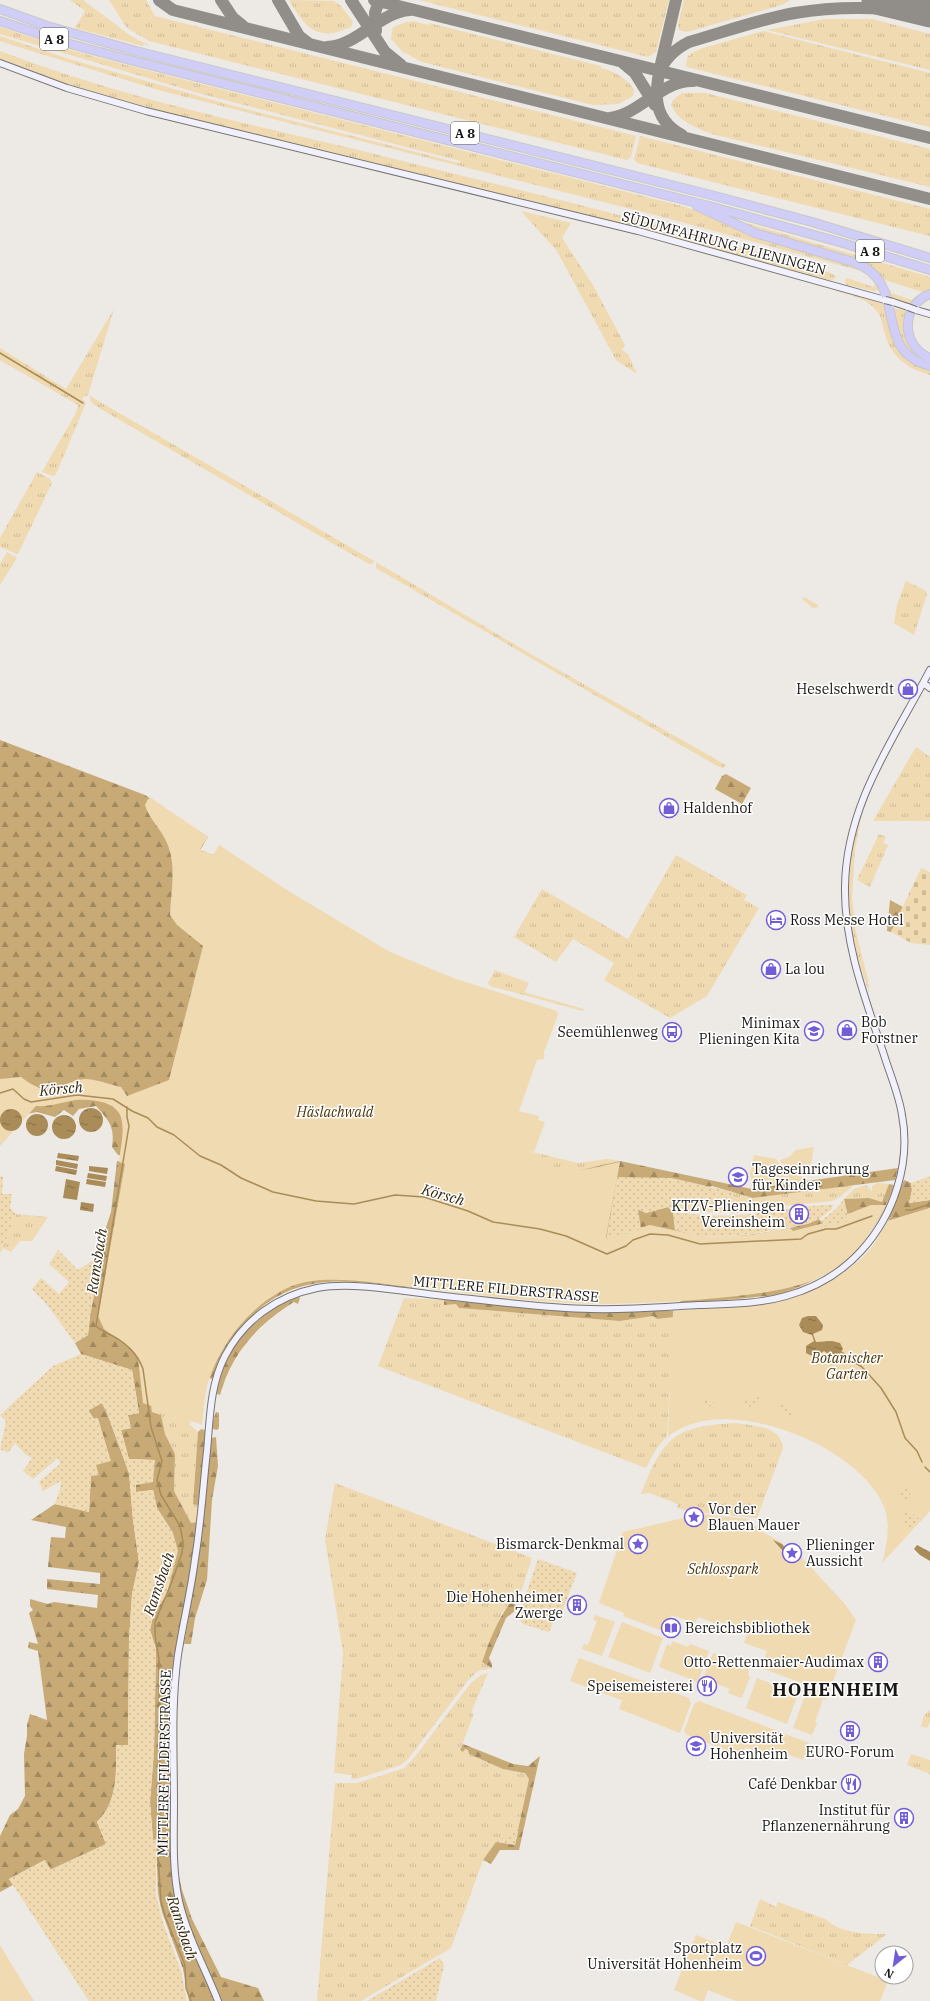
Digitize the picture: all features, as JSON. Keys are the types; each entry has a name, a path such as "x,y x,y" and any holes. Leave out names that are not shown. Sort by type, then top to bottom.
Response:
{"highway":[{"name":"A 8","path":"0,9 55,28 129,49 718,197 832,228 930,258"},
{"name":"A 8","path":"0,21 63,42 130,60 686,200 843,243 930,270"},
{"path":"686,200 755,233 854,262 867,268 876,276 885,290 889,301 893,330 898,343 910,356 930,366"},
{"path":"930,294 921,298 913,307 909,315 907,327 914,346 921,353 930,358"}],"main road":[{"name":"SÜDUMFAHRUNG PLIENINGEN","path":"0,63 68,88 127,106 706,249 893,302 930,314"},
{"name":"MITTLERE FILDERSTRASSE","path":"218,2001 183,1916 176,1883 174,1713 178,1655 198,1544 213,1390 224,1359 243,1330 270,1306 296,1293 325,1287 364,1288 588,1309 640,1308 748,1302 780,1298 814,1286 839,1271 859,1253 883,1221 894,1197 901,1173 904,1144 902,1114 856,967 850,940 845,908 846,870 851,836 862,800 930,670"},
{"path":"923,683 930,688"}],"green space":[{"path":"70,0 83,0 131,36 150,46 144,44 143,46 75,28 85,11"},
{"path":"109,0 146,0 155,16 636,136 631,157 627,160 149,41 127,28"},
{"path":"289,0 334,1 341,6 353,22 351,27 340,31 321,33 314,30 301,19"},
{"path":"419,0 669,0 656,52 648,57"},
{"path":"684,0 790,0 782,5 687,32 679,30 678,25"},
{"path":"825,19 872,19 930,34 930,70 767,30"},
{"path":"413,21 428,25 429,23 601,66 601,68 615,73 627,81 634,89 633,96 618,104 593,105 422,62 403,52 391,39 393,27"},
{"path":"0,27 70,50 130,66 682,206 709,215 755,236 856,266 865,272 659,216 162,91 0,41 0,36 69,59 234,106 459,163 460,161 198,93 0,34"},
{"path":"763,31 930,73 930,127 687,67 686,65 688,55 690,56 691,53 703,48"},
{"path":"0,51 87,81 175,106 593,208 772,256 831,273 836,277 829,280 619,223 123,102 58,82 0,60"},
{"path":"682,93 705,93 930,149 930,187 712,134 683,120 674,111 671,105 673,100"},
{"path":"640,136 930,209 930,236 637,163 634,159"},
{"path":"521,211 571,223 562,238 593,285 625,345 622,350 628,354 637,374 616,360 557,251"},
{"path":"733,219 930,277 930,290 925,293 882,279 871,268 858,260 755,230"},
{"path":"847,278 873,287 874,285 880,287 880,290 874,291 846,285 845,281"},
{"path":"837,289 887,305 893,338 903,349 930,368 930,375 908,365 896,355 888,342 879,315 871,305 857,297 836,291"},
{"path":"888,290 891,290 891,293 912,300 914,297 916,298 911,304 891,298"},
{"path":"893,308 907,311 904,326 905,333 910,344 925,359 924,361 910,351 901,339 896,325"},
{"path":"114,309 88,395 82,398 86,403 56,474 53,476 42,472 76,413 78,405 0,360 0,348 66,389"},
{"path":"90,396 374,561 372,564 369,564 94,405 90,400"},
{"path":"37,472 50,479 52,483 17,554 0,547 0,538"},
{"path":"7,552 17,558 0,585 0,564"},
{"path":"376,562 534,656 726,765 723,768 717,766 376,568"},
{"path":"906,581 926,591 927,594 914,635 894,623 897,605"},
{"path":"804,597 818,605 818,607 813,608 802,599"},
{"name":"Häslachwald","path":"0,740 145,795 208,837 200,850 213,855 522,1155 536,1164 555,1172 573,1172 620,1161 752,1189 898,1168 895,1180 753,1198 712,1186 637,1209 646,1213 668,1207 673,1212 675,1230 705,1237 730,1237 795,1227 819,1219 825,1226 849,1221 844,1199 869,1198 882,1202 889,1184 894,1185 877,1222 852,1252 837,1265 821,1276 803,1285 783,1293 773,1295 680,1303 681,1300 759,1270 118,1155 112,1147 113,1134 110,1124 96,1106 79,1109 73,1116 64,1110 55,1117 37,1112 27,1114 0,1104"},
{"path":"916,747 930,757 930,821 873,821"},
{"path":"726,774 751,788 742,804 715,789 722,776"},
{"name":"Häslachwald","path":"151,798 208,837 200,849 203,852 205,851 213,855 219,845 287,890 390,952 456,979 557,1011 558,1015 544,1052 544,1059 537,1060 519,1111 539,1116 538,1120 545,1122 534,1152 525,1150 523,1154 547,1168 558,1171 581,1170 620,1162 606,1237 650,1225 705,1237 751,1235 790,1228 793,1231 824,1223 871,1205 886,1205 877,1221 868,1236 850,1257 830,1272 817,1279 788,1288 728,1297 699,1300 586,1304 515,1299 355,1281 321,1280 305,1282 292,1286 278,1293 265,1302 242,1323 232,1336 223,1349 208,1382 205,1394 202,1425 143,1403 138,1358 134,1352 104,1329 98,1316 125,1164 119,1162 123,1132 120,1115 111,1106 90,1100 76,1100 51,1105 36,1106 0,1146 0,1079 21,1077 40,1088 47,1089 53,1089 84,1079 92,1080 121,1087 127,1096 169,1080 203,946 177,925 170,915 173,875 171,856 164,837 145,805 148,799"},
{"path":"863,806 855,850 852,898 856,933 868,979 869,992 860,967 847,908 852,847"},
{"path":"879,834 886,837 883,843 888,845 870,887 857,880"},
{"path":"676,855 747,895 744,900 759,908 707,996 670,1018 604,980 614,963 573,939 556,962 514,937 542,889 628,939"},
{"path":"921,868 930,872 930,945 911,943 891,932"},
{"path":"890,900 903,907 891,932 887,931"},
{"path":"495,970 529,983 525,991 527,993 584,1009 583,1011 490,986 488,983"},
{"path":"814,1147 811,1164 803,1166 804,1170 809,1172 809,1176 781,1163 780,1160 789,1157 796,1150"},
{"path":"520,1149 578,1163 607,1159 620,1161 575,1171 553,1170 533,1162 524,1155"},
{"path":"754,1155 776,1159 782,1169 809,1180 753,1188 750,1174"},
{"path":"117,1161 127,1162 155,1350 150,1399 152,1412 161,1415 165,1434 175,1454 174,1491 191,1523 197,1522 186,1598 174,1656 171,1841 182,1890 192,1919 221,1977 258,1988 264,2001 189,2001 183,1969 162,1912 158,1894 156,1840 153,1840 150,1802 154,1750 156,1649 150,1630 153,1616 167,1593 173,1533 157,1508 153,1490 136,1492 136,1485 154,1460 129,1459 121,1430 131,1428 128,1415 139,1413 132,1370 81,1354 75,1343 88,1335 101,1258 97,1255 111,1212"},
{"path":"0,1176 3,1177 2,1194 12,1194 10,1208 16,1214 0,1254"},
{"path":"930,1176 930,1200 909,1203 912,1190 911,1183"},
{"path":"617,1177 672,1178 733,1192 732,1213 700,1212 668,1207 646,1213 638,1209 641,1229 606,1240"},
{"path":"904,1180 911,1183 912,1190 909,1203 930,1200 930,1208 888,1221"},
{"path":"877,1183 889,1184 882,1202 869,1198 844,1199 854,1189 866,1185 872,1191 872,1186"},
{"path":"850,1184 852,1187 840,1197 832,1201 781,1206 745,1213 732,1213 733,1192 753,1198"},
{"path":"844,1199 849,1221 825,1226 821,1221 837,1208"},
{"path":"833,1205 832,1209 819,1219 808,1224 751,1234 705,1237 675,1230 673,1212 702,1215 731,1215"},
{"name":"Botanischer Garten","path":"930,1208 930,1511 882,1563 887,1542 888,1528 884,1507 870,1484 848,1463 819,1445 787,1431 754,1422 721,1419 692,1424 668,1437 673,1311 750,1305 798,1295 820,1286 842,1273 864,1256 874,1244 888,1221"},
{"path":"16,1214 48,1217 32,1241 20,1241 11,1252 2,1248"},
{"path":"58,1250 78,1270 92,1261 97,1255 101,1258 88,1335 75,1343 48,1306 32,1289 41,1278 59,1294 69,1282 49,1264"},
{"path":"321,1274 413,1282 413,1288 370,1283 327,1282 305,1285 287,1292 270,1301 255,1313 242,1327 231,1343 212,1379 206,1377 241,1319 270,1294"},
{"path":"297,1296 300,1298 298,1304 294,1302 281,1311 258,1330 248,1341 231,1366 220,1395 217,1394 217,1380 223,1365 243,1335 256,1322 271,1311 284,1302"},
{"path":"404,1298 444,1300 444,1305 456,1304 460,1308 620,1321 653,1316 657,1319 674,1317 667,1436 656,1449 646,1468 378,1366"},
{"path":"444,1300 566,1311 673,1311 674,1317 657,1319 653,1316 620,1321 459,1308 456,1304 444,1305"},
{"path":"81,1354 132,1370 139,1413 128,1415 131,1428 121,1430 129,1459 155,1460 153,1482 136,1485 136,1492 153,1490 157,1508 173,1533 178,1551 167,1593 153,1616 150,1630 156,1649 154,1750 150,1802 153,1840 156,1839 156,1894 162,1920 181,1971 187,2001 89,2001 9,1879 45,1860 51,1870 106,1844 97,1822 104,1814 112,1796 116,1776 116,1745 128,1745 129,1640 132,1594 139,1562 133,1520 129,1473 107,1413 102,1403 88,1411 94,1419 98,1418 111,1461 96,1465 99,1475 91,1476 89,1512 55,1504 61,1481 43,1491 39,1482 60,1464 58,1458 33,1479 23,1471 32,1458 25,1454 15,1443 8,1453 0,1449 6,1421 0,1415 53,1366"},
{"path":"704,1397 717,1404 716,1408 700,1403"},
{"path":"760,1397 761,1403 748,1407 744,1400"},
{"path":"150,1399 191,1412 189,1421 192,1422 189,1424 198,1432 193,1504 200,1506 197,1522 191,1523 174,1491 175,1454 165,1434 161,1415 152,1412"},
{"path":"782,1402 797,1413 794,1417 785,1414 779,1407"},
{"path":"102,1403 129,1473 133,1520 139,1562 132,1594 129,1640 128,1746 117,1745 116,1776 112,1796 104,1814 97,1822 106,1844 50,1870 45,1860 9,1879 13,1885 0,1892 0,1836 10,1815 18,1809 25,1796 24,1754 27,1725 30,1714 47,1720 38,1651 28,1648 29,1642 38,1644 29,1613 33,1610 30,1606 30,1599 48,1604 54,1602 97,1608 98,1595 47,1589 47,1579 100,1584 100,1573 48,1567 51,1537 65,1538 66,1527 31,1520 55,1504 89,1512 91,1476 96,1465 97,1418 94,1419 88,1410"},
{"path":"216,1412 219,1413 219,1428 217,1430 213,1429 213,1421"},
{"path":"736,1423 758,1426 772,1431 781,1441 783,1448 757,1518 687,1511 677,1508 678,1504 649,1493 641,1494 656,1460 664,1448 673,1439 684,1432 698,1427"},
{"path":"201,1429 205,1430 200,1506 193,1504 198,1432"},
{"path":"216,1437 218,1466 212,1500 207,1580 195,1618 191,1644 184,1644 200,1551 211,1438"},
{"path":"335,1483 532,1558 522,1589 502,1613 482,1661 492,1668 478,1671 469,1679 409,1758 401,1765 356,1779 351,1779 352,1775 334,1773 343,1653 325,1539"},
{"path":"908,1488 911,1497 905,1501 904,1498 902,1499 899,1491"},
{"path":"908,1509 919,1519 909,1530 904,1525 903,1512"},
{"name":"Schlosspark","path":"685,1512 748,1519 759,1530 779,1541 803,1559 845,1604 856,1620 830,1689 804,1680 802,1683 761,1668 767,1651 744,1643 747,1635 727,1628 728,1625 718,1621 717,1624 698,1617 695,1623 671,1615 665,1632 623,1616 624,1613 599,1603 623,1532 683,1518"},
{"path":"538,1559 577,1573 561,1614 557,1613 549,1632 523,1624 518,1618"},
{"path":"511,1602 516,1605 516,1610 506,1618 489,1658 492,1668 482,1662 498,1623"},
{"path":"595,1615 615,1622 602,1656 582,1649 584,1644 588,1645 597,1621 593,1620"},
{"path":"622,1622 663,1638 650,1673 608,1657"},
{"path":"672,1641 688,1647 690,1644 709,1651 698,1682 659,1667 667,1644 671,1646"},
{"path":"713,1653 737,1662 737,1664 749,1669 748,1675 750,1677 742,1698 728,1693 730,1689 703,1679"},
{"path":"579,1658 689,1698 691,1703 680,1733 619,1709 622,1700 570,1681"},
{"path":"488,1673 472,1710 473,1716 460,1750 468,1750 469,1754 503,1769 525,1773 529,1779 515,1845 496,1842 483,1860 451,1948 361,2001 317,2001 335,1783 357,1783 404,1768 414,1758 471,1683 481,1675"},
{"path":"757,1678 798,1694 787,1724 746,1708"},
{"path":"808,1688 827,1696 826,1700 823,1699 815,1722 817,1723 812,1735 793,1728"},
{"path":"699,1701 809,1743 803,1760 777,1750 774,1758 745,1747 742,1756 687,1735 684,1731 694,1704"},
{"path":"930,1710 930,1722 927,1728 921,1726 924,1715"},
{"path":"463,1744 513,1764 528,1766 540,1756 519,1850 500,1850 491,1864 483,1860 496,1842 515,1844 529,1779 525,1773 503,1769 469,1754 468,1750 465,1749 463,1752 460,1750"},
{"path":"911,1754 930,1760 930,1774 907,1765"},
{"path":"519,1828 515,1845 496,1842"},
{"path":"760,1899 776,1907 778,1902 825,1919 839,1928 854,1932 887,1934 847,1965 750,1926"},
{"name":"Sportplatz Universität Hohenheim","path":"736,1922 874,1976 874,1985 886,1985 880,2001 736,2001 708,1990 704,2001 700,2001 674,1990 696,1935 726,1947"},
{"path":"0,1945 34,2001 0,2001"},
{"path":"440,1958 444,1965 436,2001 367,2001"}],"water":[{"path":"91,1108 96,1109 102,1115 102,1125 96,1131 91,1132 86,1131 80,1125 79,1120 80,1115 86,1109"},
{"path":"7,1109 15,1109 22,1116 22,1124 15,1131 7,1131 0,1124 0,1116"},
{"path":"33,1114 41,1114 48,1121 48,1129 41,1136 33,1136 26,1129 26,1121"},
{"path":"64,1115 69,1116 75,1122 75,1132 69,1138 64,1139 59,1138 53,1132 52,1127 53,1122 59,1116"},
{"path":"58,1153 79,1156 78,1161 57,1158"},
{"path":"56,1160 78,1164 77,1169 56,1165"},
{"path":"56,1166 77,1170 76,1175 55,1171"},
{"path":"89,1166 108,1168 107,1174 89,1171"},
{"path":"88,1173 107,1176 106,1181 87,1178"},
{"path":"66,1179 80,1182 77,1200 63,1198"},
{"path":"87,1179 106,1182 105,1187 86,1184"},
{"path":"81,1202 94,1204 93,1212 80,1210"},
{"path":"816,1316 823,1325 822,1330 813,1334 816,1342 832,1341 840,1343 843,1349 839,1355 828,1354 824,1351 817,1356 806,1353 806,1346 814,1341 812,1335 803,1332 799,1325 802,1318"},
{"path":"773,1540 782,1544 787,1551 783,1551"},
{"path":"917,1545 930,1552 930,1561 914,1549"}],"waterway":[{"path":"0,353 83,403"},
{"name":"Körsch","path":"0,1093 13,1089 24,1099 31,1102 77,1095 113,1099 132,1111 148,1118 157,1127 174,1135 200,1156 221,1165 241,1178 273,1192 316,1201 354,1204 395,1195 424,1197 468,1211 493,1222 540,1229 566,1236 607,1254 626,1246 633,1240 650,1234 668,1235 700,1244 801,1239 808,1234 826,1229 836,1229 872,1216"},
{"name":"Ramsbach","path":"127,1107 129,1126 96,1326 120,1340 130,1348 137,1357 143,1369 151,1427 162,1461 157,1480 161,1495 180,1526 183,1542 182,1553 155,1622 155,1635 159,1659 160,1809 158,1857 161,1901 165,1916 185,1965 186,1988 191,2001"},
{"name":"Körsch","path":"906,1210 912,1210 930,1204"},
{"path":"841,1352 846,1355"},
{"path":"851,1360 862,1367 881,1388 896,1412 905,1438 917,1451 922,1462"},
{"path":"925,1467 930,1472"}],"taxiway":[{"path":"159,0 173,10 930,199"},
{"path":"221,0 233,18 243,26"},
{"path":"278,0 299,36 308,43"},
{"path":"351,0 385,52 401,65"},
{"path":"374,0 930,138"},
{"path":"376,31 375,13 379,0"},
{"path":"676,0 659,75 657,98 663,118 671,127 682,135"},
{"path":"659,73 671,54 689,42 755,22 795,13 812,10 846,8 880,8 930,13"},
{"path":"327,47 349,41 388,16 410,10"},
{"path":"623,63 635,73 655,105"},
{"path":"610,118 631,110 671,86 682,82 693,81"}],"runway":[{"path":"876,0 930,13"}],"place":[{"name":"Heselschwerdt","path":"908,689"},
{"name":"Haldenhof","path":"669,808"},
{"name":"Ross Messe Hotel","path":"776,920"},
{"name":"La lou","path":"771,969"},
{"name":"Bob Forstner","path":"847,1030"},
{"name":"Minimax Plieningen Kita","path":"814,1031"},
{"name":"Seemühlenweg","path":"672,1032"},
{"name":"Tageseinrichrung für Kinder","path":"738,1177"},
{"name":"KTZV-Plieningen Vereinsheim","path":"799,1214"},
{"name":"Vor der Blauen Mauer","path":"694,1517"},
{"name":"Bismarck-Denkmal","path":"638,1544"},
{"name":"Plieninger Aussicht","path":"792,1553"},
{"name":"Die Hohenheimer Zwerge","path":"577,1605"},
{"name":"Bereichsbibliothek","path":"671,1628"},
{"name":"Otto-Rettenmaier-Audimax","path":"878,1662"},
{"name":"Speisemeisterei","path":"707,1686"},
{"name":"EURO-Forum","path":"850,1731"},
{"name":"Universität Hohenheim","path":"696,1746"},
{"name":"Café Denkbar","path":"851,1784"},
{"name":"Institut für Pflanzenernährung","path":"904,1818"},
{"name":"Sportplatz Universität Hohenheim","path":"756,1956"}],"district":[{"name":"HOHENHEIM","path":"836,1690"}]}
